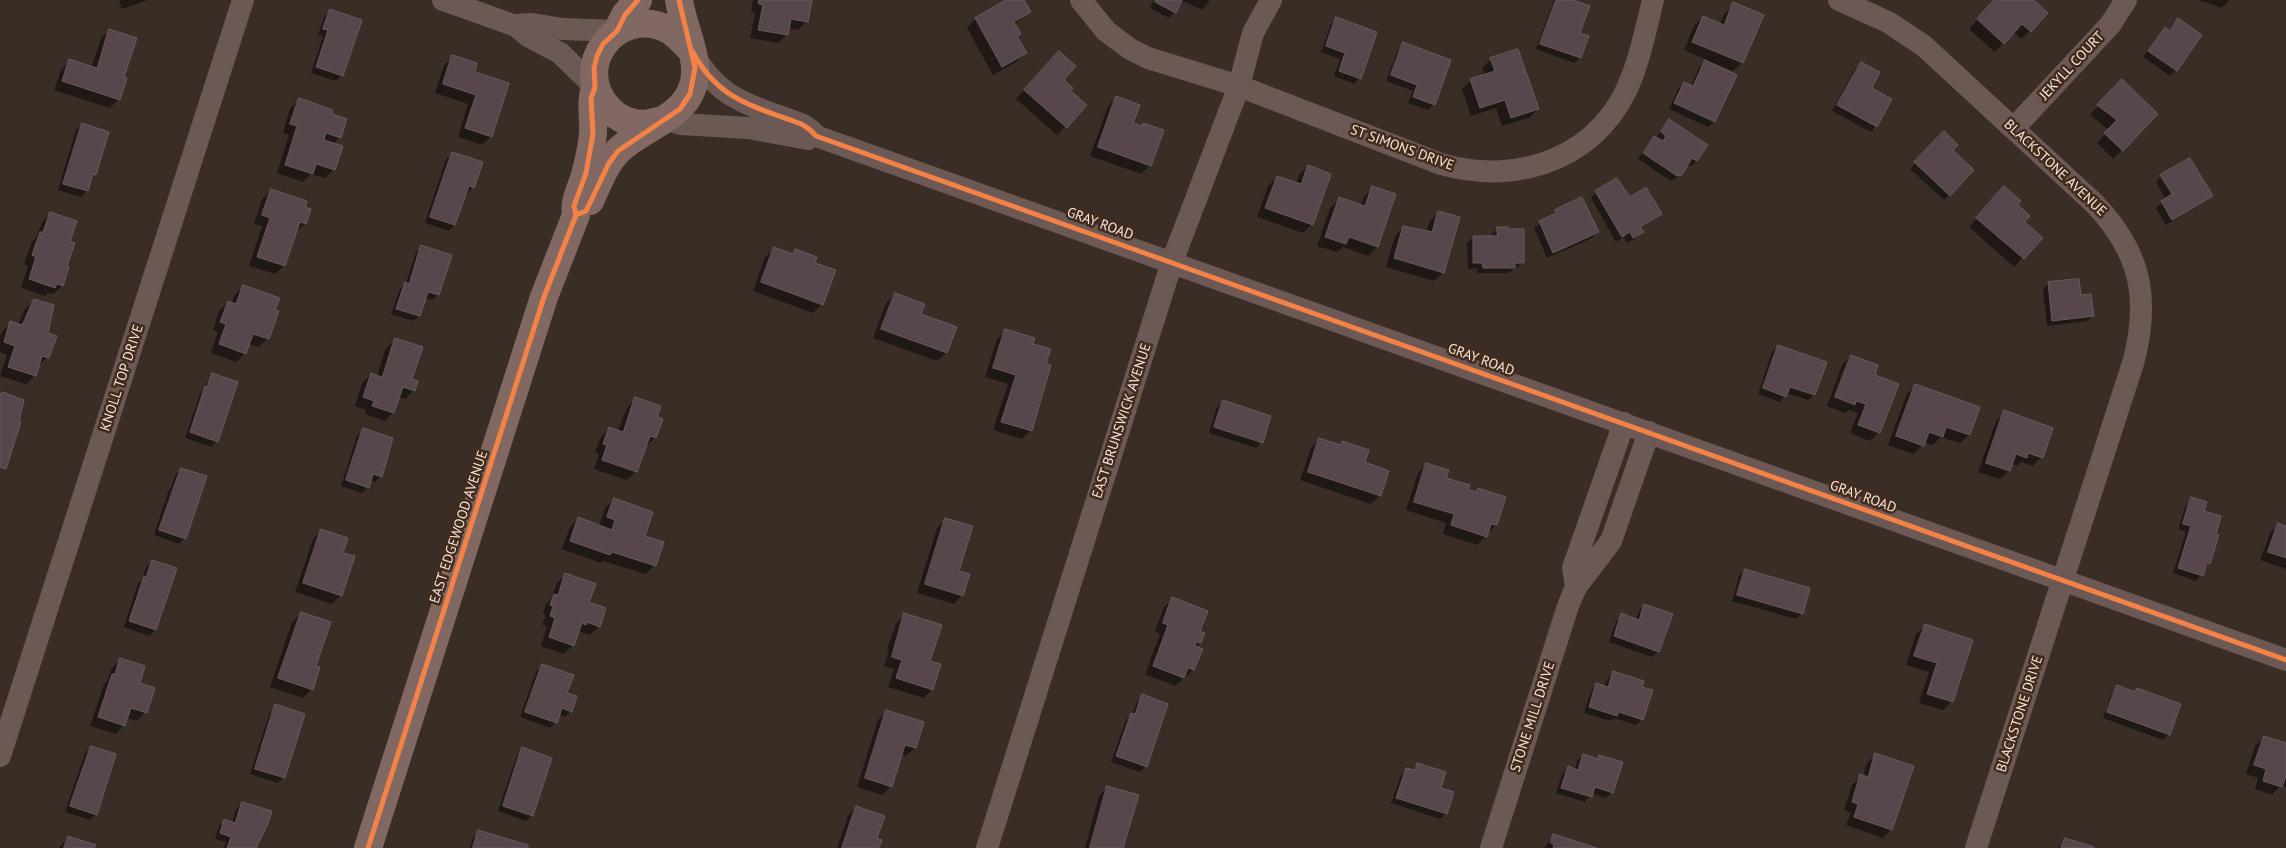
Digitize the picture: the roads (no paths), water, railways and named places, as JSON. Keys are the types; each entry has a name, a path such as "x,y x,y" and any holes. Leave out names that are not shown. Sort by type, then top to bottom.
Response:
{"main road":[{"path":"617,31 625,15 638,0"},
{"path":"679,0 692,51 695,68 690,94 680,109 665,120 644,124 631,122 615,115 603,103 595,87 594,68 603,44 617,31 634,24 653,24 670,31 692,51"},
{"name":"EAST EDGEWOOD AVENUE","path":"368,848 544,297 576,215 574,206 586,173 592,143 593,116 591,99 595,87"},
{"name":"EAST EDGEWOOD AVENUE","path":"576,215 586,211 609,164 618,151 665,120"}],"street":[{"name":"KNOLL TOP DRIVE","path":"0,756 243,0"},
{"path":"443,0 516,26 528,36 560,53 595,87"},
{"name":"ST SIMONS DRIVE","path":"1081,0 1106,31 1139,54 1157,62 1239,86 1441,164 1481,173 1522,170 1552,161 1578,146 1601,126 1614,110 1633,74 1653,0"},
{"name":"EAST BRUNSWICK AVENUE","path":"987,848 1172,262 1239,86 1253,32 1271,0"},
{"name":"BLACKSTONE AVENUE","path":"1839,0 1909,35 2014,128 2108,218 2125,243 2139,281 2142,301 2141,331 2134,360 2063,580"},
{"name":"JEKYLL COURT","path":"2014,128 2110,25 2126,0"},
{"path":"516,26 532,24 563,29 617,31"},
{"name":"GRAY ROAD","path":"692,51 708,76 732,97 746,105 808,126 816,136 2286,660"},
{"name":"GRAY ROAD","path":"665,120 682,124 748,128 806,139 816,136"},
{"name":"STONE MILL DRIVE","path":"1576,586 1573,568 1624,423"},
{"name":"STONE MILL DRIVE","path":"1491,848 1568,606 1576,586 1606,551 1611,541 1649,432"},
{"name":"BLACKSTONE DRIVE","path":"1976,848 2063,580"}]}
